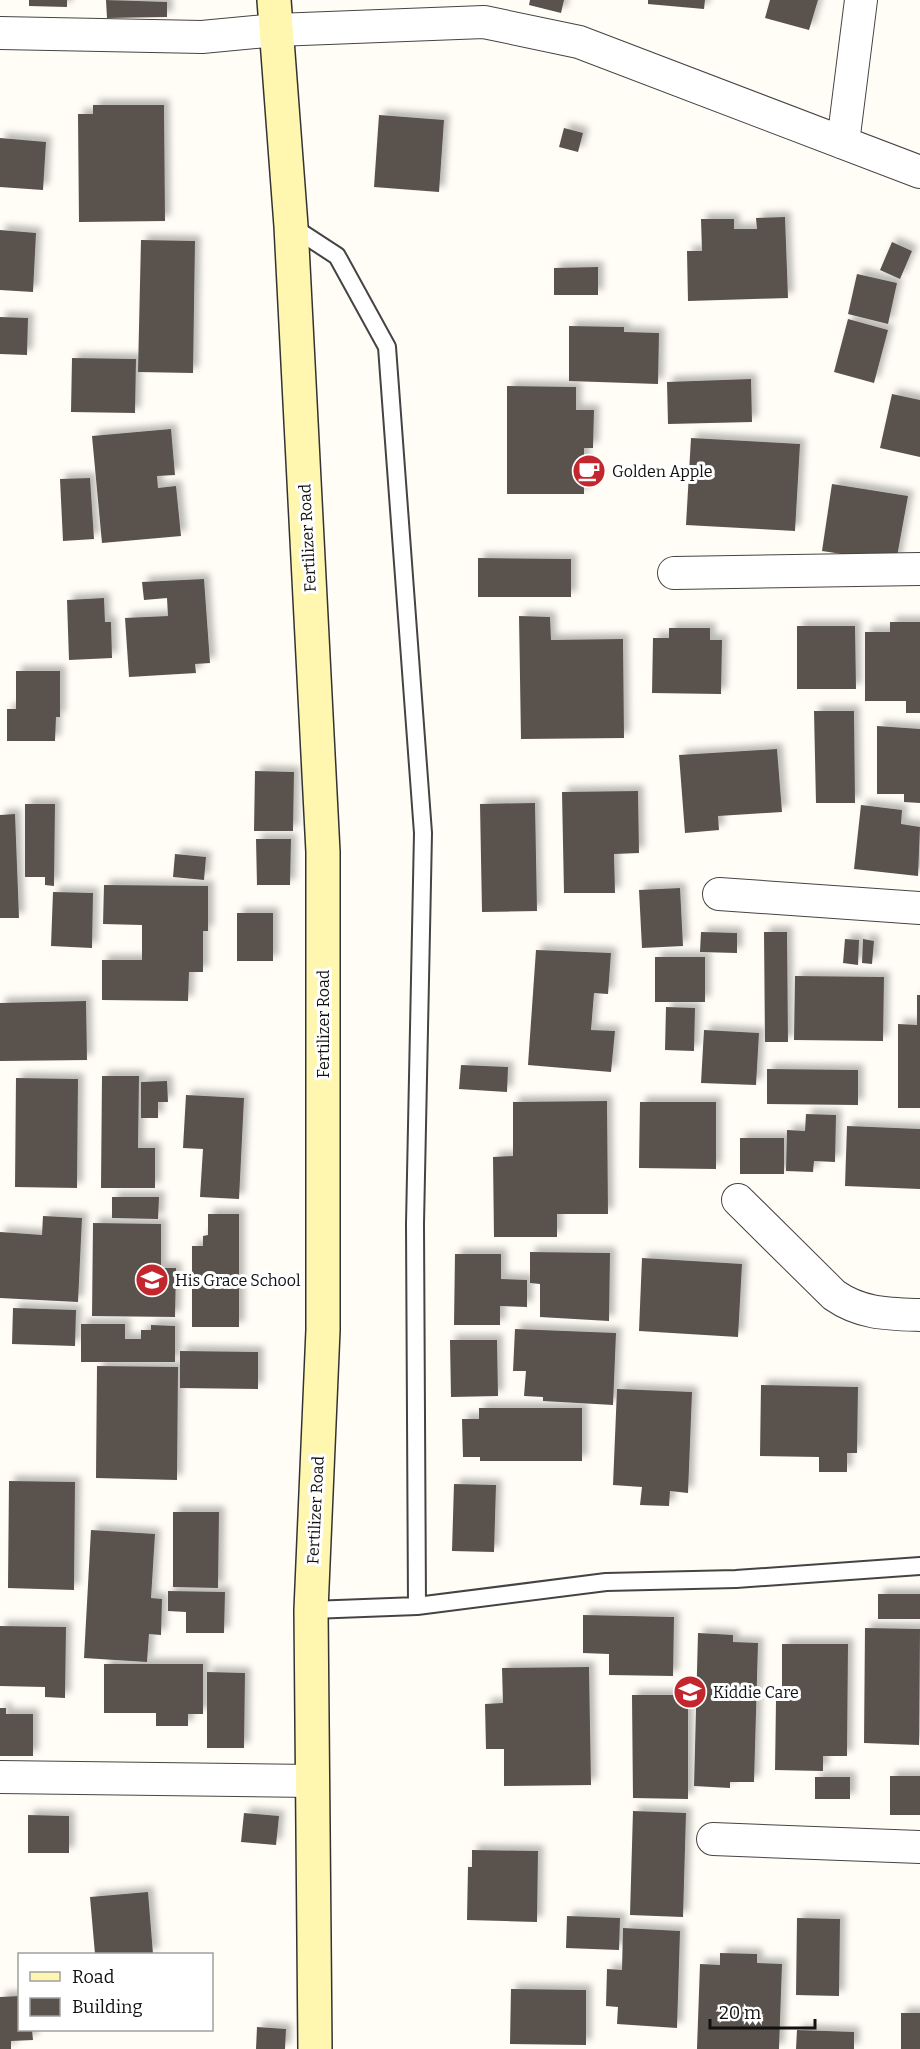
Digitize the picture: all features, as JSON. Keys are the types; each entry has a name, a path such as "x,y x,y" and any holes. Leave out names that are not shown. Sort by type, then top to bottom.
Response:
{"street":[{"path":"843,143 861,0"},
{"path":"0,33 202,37 275,15 484,22 579,42 920,172"},
{"name":"Fertilizer Road","path":"275,15 291,226 324,852 323,1330 311,1610 315,2049"},
{"path":"674,573 920,569"},
{"path":"719,894 920,908"},
{"path":"738,1200 834,1295 851,1307 878,1314 920,1315"},
{"path":"0,1778 312,1781"},
{"path":"713,1839 920,1847"}],"lane":[{"path":"291,226 337,256 387,347 423,833 415,1224 417,1606"},
{"path":"311,1610 417,1606 606,1582 736,1579 920,1566"}],"building":[{"path":"29,0 67,0 67,7 29,6"},
{"path":"106,0 167,2 167,17 107,18"},
{"path":"530,0 564,0 561,13 529,5"},
{"path":"648,0 705,0 704,9 648,4"},
{"path":"770,0 818,0 809,30 765,18"},
{"path":"93,105 164,105 165,221 79,222 78,114 93,114"},
{"path":"379,115 444,120 439,192 374,187"},
{"path":"564,128 583,133 578,152 559,147"},
{"path":"0,138 46,142 43,190 0,187"},
{"path":"785,217 788,298 688,301 687,251 702,251 701,219 734,219 734,229 757,229 756,218"},
{"path":"0,230 36,233 33,292 0,290"},
{"path":"141,240 195,241 193,373 138,372"},
{"path":"892,242 912,251 900,279 880,270"},
{"path":"598,267 598,295 554,295 554,268"},
{"path":"857,274 897,283 888,324 848,314"},
{"path":"0,317 28,318 27,355 0,354"},
{"path":"848,319 888,330 874,383 834,372"},
{"path":"569,326 624,327 624,332 659,333 658,384 569,381"},
{"path":"72,358 136,359 135,413 71,412"},
{"path":"751,379 752,422 668,424 667,382"},
{"path":"507,386 576,387 576,410 594,410 593,448 584,448 584,494 507,494"},
{"path":"892,394 920,400 920,457 880,448"},
{"path":"171,429 175,475 157,476 158,488 176,486 181,536 102,543 92,436"},
{"path":"691,438 800,444 795,531 686,525"},
{"path":"90,478 94,539 63,541 60,479"},
{"path":"832,484 908,496 896,562 822,551"},
{"path":"478,558 571,559 571,597 478,597"},
{"path":"204,579 210,663 195,664 196,673 129,677 125,618 168,616 167,598 144,600 142,582"},
{"path":"104,598 105,622 111,622 112,658 69,660 67,600"},
{"path":"519,616 550,617 551,640 623,639 624,738 521,739"},
{"path":"890,622 920,622 920,713 906,713 906,701 865,701 865,632 890,632"},
{"path":"797,626 855,626 856,689 797,689"},
{"path":"669,628 710,628 710,640 722,640 721,694 652,693 653,638 669,638"},
{"path":"16,671 60,671 60,717 56,717 55,741 7,741 7,709 16,709"},
{"path":"814,711 854,711 855,803 816,803"},
{"path":"877,726 920,729 920,803 904,802 904,794 877,794"},
{"path":"777,749 782,812 718,816 719,830 685,833 679,755"},
{"path":"255,771 294,772 293,831 254,831"},
{"path":"638,791 639,853 614,854 615,893 564,893 562,792"},
{"path":"535,803 537,911 482,912 480,804"},
{"path":"25,804 55,804 54,886 45,885 45,877 25,877"},
{"path":"861,805 902,810 901,824 920,827 918,876 854,869"},
{"path":"15,814 19,918 0,918 0,815"},
{"path":"256,839 291,839 290,885 257,885"},
{"path":"175,854 206,857 204,880 173,877"},
{"path":"104,885 208,886 208,931 203,931 203,972 189,972 188,1001 102,1000 102,960 142,960 142,925 103,924"},
{"path":"680,888 683,946 642,948 639,890"},
{"path":"53,892 93,893 92,948 51,946"},
{"path":"237,913 273,913 273,961 237,961"},
{"path":"701,932 737,933 737,953 700,952"},
{"path":"764,932 787,932 788,1042 765,1042"},
{"path":"845,939 859,940 858,965 843,963"},
{"path":"863,939 874,941 872,964 862,963"},
{"path":"536,950 611,953 608,994 594,993 591,1030 615,1031 611,1072 528,1065"},
{"path":"655,957 705,957 705,1002 655,1002"},
{"path":"795,976 884,977 883,1041 794,1040"},
{"path":"917,995 920,995 920,1108 898,1108 898,1024 917,1025"},
{"path":"86,1001 87,1060 0,1061 0,1003"},
{"path":"666,1007 695,1008 694,1051 665,1050"},
{"path":"704,1030 759,1033 756,1085 701,1083"},
{"path":"461,1065 508,1067 507,1092 459,1089"},
{"path":"767,1069 858,1070 858,1105 767,1104"},
{"path":"102,1076 139,1076 138,1148 155,1148 155,1188 101,1188"},
{"path":"16,1078 78,1079 77,1188 15,1187"},
{"path":"167,1081 168,1102 158,1102 158,1118 141,1118 141,1082"},
{"path":"186,1095 244,1098 239,1199 200,1197 203,1149 183,1148"},
{"path":"607,1101 608,1214 557,1214 557,1237 494,1237 493,1157 513,1156 513,1102"},
{"path":"640,1102 716,1102 716,1169 639,1168"},
{"path":"806,1114 836,1115 835,1162 814,1161 813,1172 786,1171 787,1130 805,1131"},
{"path":"847,1126 920,1129 920,1189 845,1186"},
{"path":"740,1138 784,1138 784,1174 740,1174"},
{"path":"112,1197 159,1197 158,1219 112,1218"},
{"path":"208,1214 239,1214 239,1327 192,1327 192,1246 203,1246 203,1236 208,1235"},
{"path":"43,1216 82,1218 78,1302 0,1298 0,1232 42,1235"},
{"path":"93,1223 161,1224 161,1268 176,1268 175,1317 92,1316"},
{"path":"530,1252 610,1253 609,1321 540,1317 540,1284 530,1283"},
{"path":"455,1254 501,1254 501,1279 527,1280 527,1307 500,1306 500,1325 454,1325"},
{"path":"642,1258 742,1264 738,1337 639,1331"},
{"path":"13,1308 76,1310 75,1346 12,1344"},
{"path":"81,1324 125,1324 125,1339 141,1339 141,1330 151,1330 151,1325 175,1326 175,1362 81,1362"},
{"path":"515,1329 616,1333 613,1405 543,1401 543,1397 524,1396 526,1371 513,1371"},
{"path":"450,1340 497,1340 498,1396 451,1397"},
{"path":"180,1351 258,1352 258,1389 180,1388"},
{"path":"97,1366 178,1367 177,1480 96,1478"},
{"path":"761,1385 858,1387 857,1453 847,1453 847,1472 819,1472 819,1457 760,1456"},
{"path":"617,1389 692,1392 688,1493 670,1491 669,1506 640,1505 642,1487 613,1485"},
{"path":"479,1408 582,1408 582,1461 480,1461 480,1457 463,1457 462,1419 479,1419"},
{"path":"9,1481 75,1482 74,1590 8,1588"},
{"path":"454,1484 496,1485 494,1552 452,1551"},
{"path":"173,1512 219,1512 218,1588 173,1587"},
{"path":"91,1530 155,1534 151,1598 162,1599 161,1635 149,1634 147,1662 84,1658"},
{"path":"168,1591 225,1592 224,1633 186,1633 186,1612 168,1611"},
{"path":"878,1594 920,1594 920,1619 878,1619"},
{"path":"583,1615 674,1617 673,1676 609,1675 609,1654 583,1653"},
{"path":"0,1626 66,1627 65,1698 45,1697 45,1687 0,1686"},
{"path":"865,1628 920,1629 919,1745 864,1743"},
{"path":"698,1633 733,1635 733,1642 758,1643 754,1782 730,1782 730,1788 694,1786"},
{"path":"782,1644 848,1644 847,1756 823,1756 823,1771 775,1770 776,1701 782,1701"},
{"path":"104,1664 203,1664 203,1714 188,1714 188,1726 156,1726 156,1713 104,1713"},
{"path":"589,1667 591,1785 504,1786 504,1749 486,1749 485,1704 503,1703 502,1668"},
{"path":"207,1672 245,1673 244,1748 207,1748"},
{"path":"632,1695 688,1695 688,1799 633,1798"},
{"path":"0,1708 6,1708 6,1714 33,1714 33,1756 0,1756"},
{"path":"890,1776 920,1776 920,1815 890,1815"},
{"path":"815,1777 850,1777 850,1799 815,1799"},
{"path":"633,1811 686,1813 683,1917 630,1915"},
{"path":"244,1813 279,1816 276,1845 241,1842"},
{"path":"28,1815 69,1816 69,1853 28,1853"},
{"path":"472,1850 538,1851 537,1922 467,1920 468,1867 472,1867"},
{"path":"148,1892 153,1953 95,1953 90,1897"},
{"path":"567,1916 620,1918 619,1950 566,1948"},
{"path":"797,1918 840,1919 839,1996 796,1995"},
{"path":"623,1928 680,1931 677,2028 617,2024 618,2007 606,2006 607,1969 622,1970"},
{"path":"720,1953 757,1954 757,1963 782,1964 779,2049 697,2049 700,1964 720,1965"},
{"path":"511,1989 586,1990 586,2045 510,2044"},
{"path":"18,1996 18,2031 32,2031 33,2040 11,2041 11,2049 0,2049 0,1997"},
{"path":"901,2013 920,2013 920,2049 901,2049"},
{"path":"257,2027 286,2029 285,2049 256,2049"},
{"path":"797,2030 854,2032 854,2049 796,2049"}],"place":[{"name":"Golden Apple","path":"589,471"},
{"name":"His Grace School","path":"152,1280"},
{"name":"Kiddie Care","path":"690,1692"}]}
